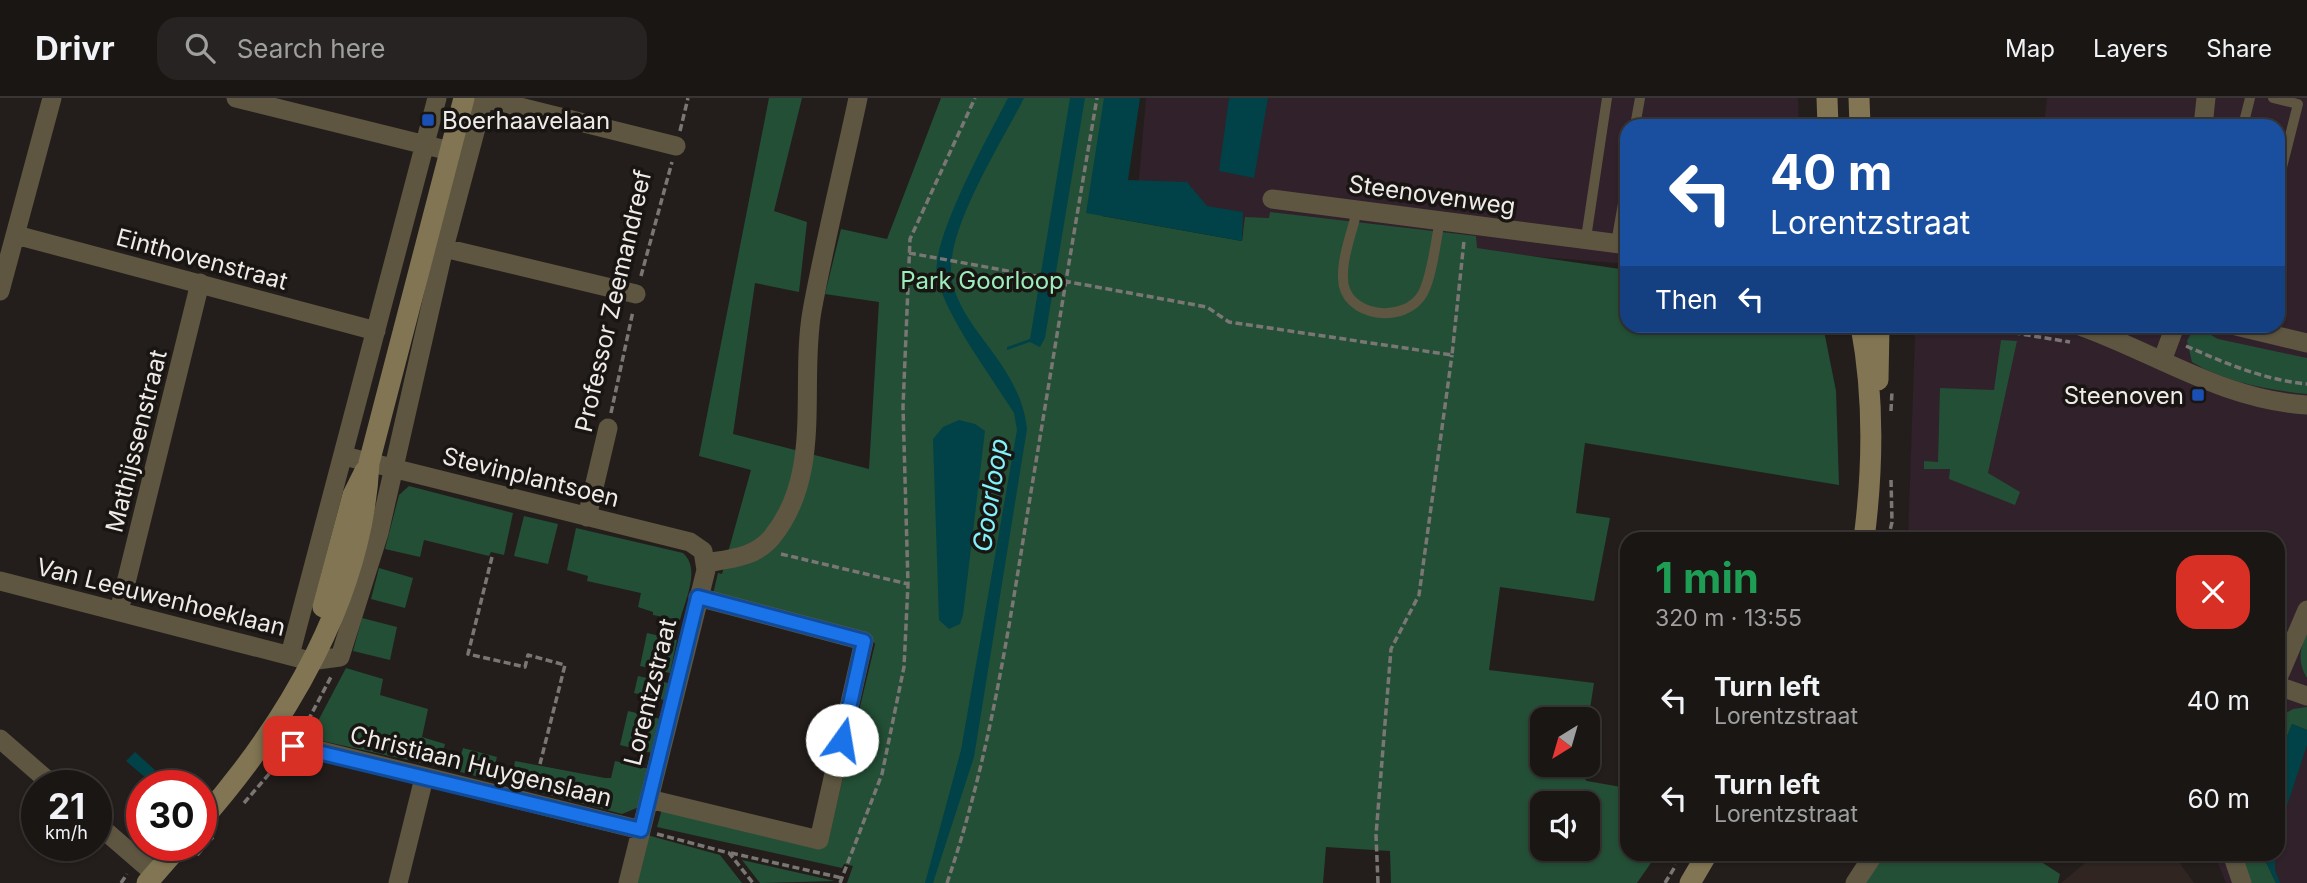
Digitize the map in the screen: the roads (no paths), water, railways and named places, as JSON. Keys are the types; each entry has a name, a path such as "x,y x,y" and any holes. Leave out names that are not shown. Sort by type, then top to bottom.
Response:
{"main road":[{"path":"217,801 269,737 300,658 339,600 367,508 369,463 460,154 464,98"},
{"path":"1827,98 1828,119"},
{"path":"1859,98 1860,119"},
{"path":"1862,333 1870,398 1870,498 1865,532"},
{"path":"1870,398 1878,380 1879,333"},
{"path":"151,878 166,861"},
{"path":"1690,883 1703,861"}],"street":[{"path":"0,292 52,98"},
{"path":"236,98 262,101 460,154"},
{"path":"437,98 344,456 300,658 340,657 395,469 444,248 460,154 484,98 676,146"},
{"path":"704,557 736,558 760,549 785,517 806,461 812,314 858,98"},
{"path":"2204,119 2206,98"},
{"name":"Steenovenweg","path":"1272,199 1620,244"},
{"name":"Einthovenstraat","path":"16,235 376,331"},
{"path":"444,248 636,295"},
{"name":"Mathijssenstraat","path":"119,611 200,283"},
{"path":"2100,333 2223,388 2256,398 2307,405"},
{"path":"2162,360 2173,333"},
{"path":"2265,333 2307,343"},
{"name":"Professor Zeemandreef","path":"587,517 608,428"},
{"name":"Stevinplantsoen","path":"344,456 690,542 704,557"},
{"name":"Lorentzstraat","path":"628,883 698,597 704,557"},
{"name":"Van Leeuwenhoeklaan","path":"0,581 300,658"},
{"name":"Lorentzstraat","path":"649,799 819,840 864,641 698,597"},
{"path":"2285,662 2307,611"},
{"path":"2285,688 2307,696"},
{"name":"Christiaan Huygenslaan","path":"269,737 424,778 641,830"},
{"path":"0,739 36,770"},
{"path":"398,883 424,778"},
{"path":"112,839 151,878"},
{"path":"1855,883 1869,861"},
{"path":"2234,861 2242,883"}],"lane":[{"path":"1586,238 1607,98"},
{"path":"1637,119 1640,98"},
{"path":"2245,119 2250,98"},
{"path":"2273,98 2298,104 2285,155"},
{"path":"1357,209 1342,278 1347,293 1360,308 1385,314 1410,309 1423,293 1440,220"}],"water":[{"path":"1008,98 1024,98 967,208 958,231 951,273 957,298 1016,390 1027,429 974,757 933,883 925,883 961,750 1017,430 1014,413 970,346 942,293 937,277 937,260 963,187"},
{"path":"1070,98 1085,98 1045,338 1040,347 1030,342 1007,350 1007,347 1030,339"},
{"path":"1104,98 1140,98 1128,180 1187,182 1207,206 1243,212 1242,241 1086,213"},
{"path":"1229,98 1268,98 1254,178 1219,171"},
{"path":"959,420 975,424 985,431 963,615 960,624 949,629 939,620 933,439 943,427"},
{"path":"2292,724 2307,730 2307,745 2285,812 2285,741"},
{"path":"135,752 155,770 136,770 126,761"},
{"path":"2265,861 2275,861 2280,883 2276,883"}],"place":[{"name":"Boerhaavelaan","path":"428,120"},
{"name":"Steenoven","path":"2198,395"}],"park label":[{"name":"Park Goorloop","path":"982,280"}],"water label":[{"name":"Goorloop","path":"990,495"}]}
